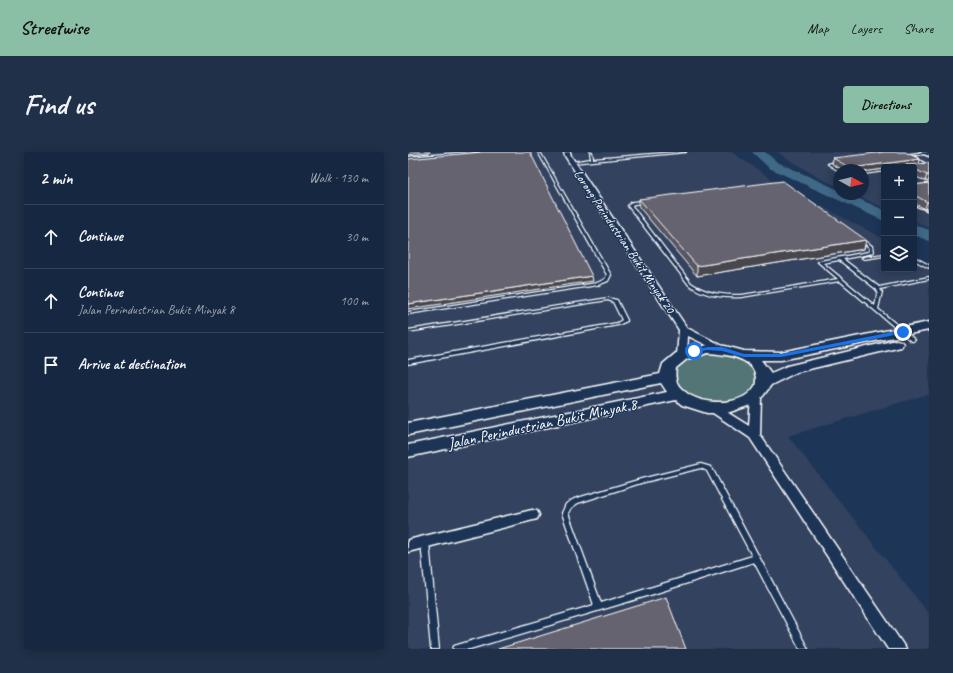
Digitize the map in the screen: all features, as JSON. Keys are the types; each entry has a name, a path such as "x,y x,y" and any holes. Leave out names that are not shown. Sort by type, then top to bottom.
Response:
{"street":[{"name":"Lorong Perindustrian Bukit Minyak 20","path":"567,152 572,162 684,330"},
{"path":"764,382 792,369 908,336 929,326"},
{"path":"682,355 684,330 722,349 744,355 781,356 908,336 929,336"},
{"path":"722,349 701,350 682,355 673,361 668,368 666,377 667,383 677,395 697,405 728,407 744,403 756,396 762,389 764,382 763,374 759,367 744,355"},
{"name":"Jalan Perindustrian Bukit Minyak 8","path":"408,429 666,377"},
{"name":"Jalan Perindustrian Bukit Minyak 8","path":"408,451 677,395"},
{"path":"754,435 756,396"},
{"path":"710,407 754,435 898,649"},
{"path":"408,546 532,515"}],"lane":[{"path":"408,158 478,152"},
{"path":"408,313 598,284 607,280 609,275 539,152"},
{"path":"591,152 592,160"},
{"path":"572,162 685,152"},
{"path":"902,154 908,155 926,153"},
{"path":"908,155 924,164 917,165"},
{"path":"833,166 829,164 839,162"},
{"path":"869,172 881,170"},
{"path":"649,202 633,203 630,206 690,284 698,291 711,295 727,297 742,296 840,280"},
{"path":"917,205 929,210"},
{"path":"857,236 871,247 872,251 863,256"},
{"path":"881,255 820,262 908,336"},
{"path":"843,260 878,288 880,292 876,309"},
{"path":"917,260 929,267"},
{"path":"878,288 929,278"},
{"path":"408,331 608,299 615,301 625,320 618,324 408,362"},
{"path":"598,606 565,513 568,506 571,503 590,497 696,467 705,467 711,472 804,649"},
{"path":"425,542 435,649"},
{"path":"457,649 598,606 681,583 756,558"}],"shaded area":[{"path":"408,152 731,152 779,184 881,237 881,272 917,272 917,257 929,263 929,394 788,436 929,614 929,649 408,649"},
{"path":"777,152 929,152 929,228 917,222 917,164 881,164 881,207 867,200 869,200 869,164 833,164 833,184 819,178"}],"green space":[{"path":"718,351 742,358 752,366 756,372 756,385 747,395 732,402 721,403 694,400 689,398 673,384 673,367 691,354"}],"building":[{"path":"482,152 530,152 592,276 408,304 408,159"},
{"path":"885,152 905,152 920,159 869,166 869,164 843,164 833,158"},
{"path":"929,163 929,175 917,170 917,164"},
{"path":"783,181 866,240 697,266 639,199"},
{"path":"929,183 929,202 917,197 917,185"},
{"path":"666,597 686,649 498,649"}],"waterway":[{"path":"758,152 773,165 881,215"},
{"path":"917,230 929,236"}],"route":[{"path":"694,351 722,349 734,351 744,355 781,356 903,332"}]}
